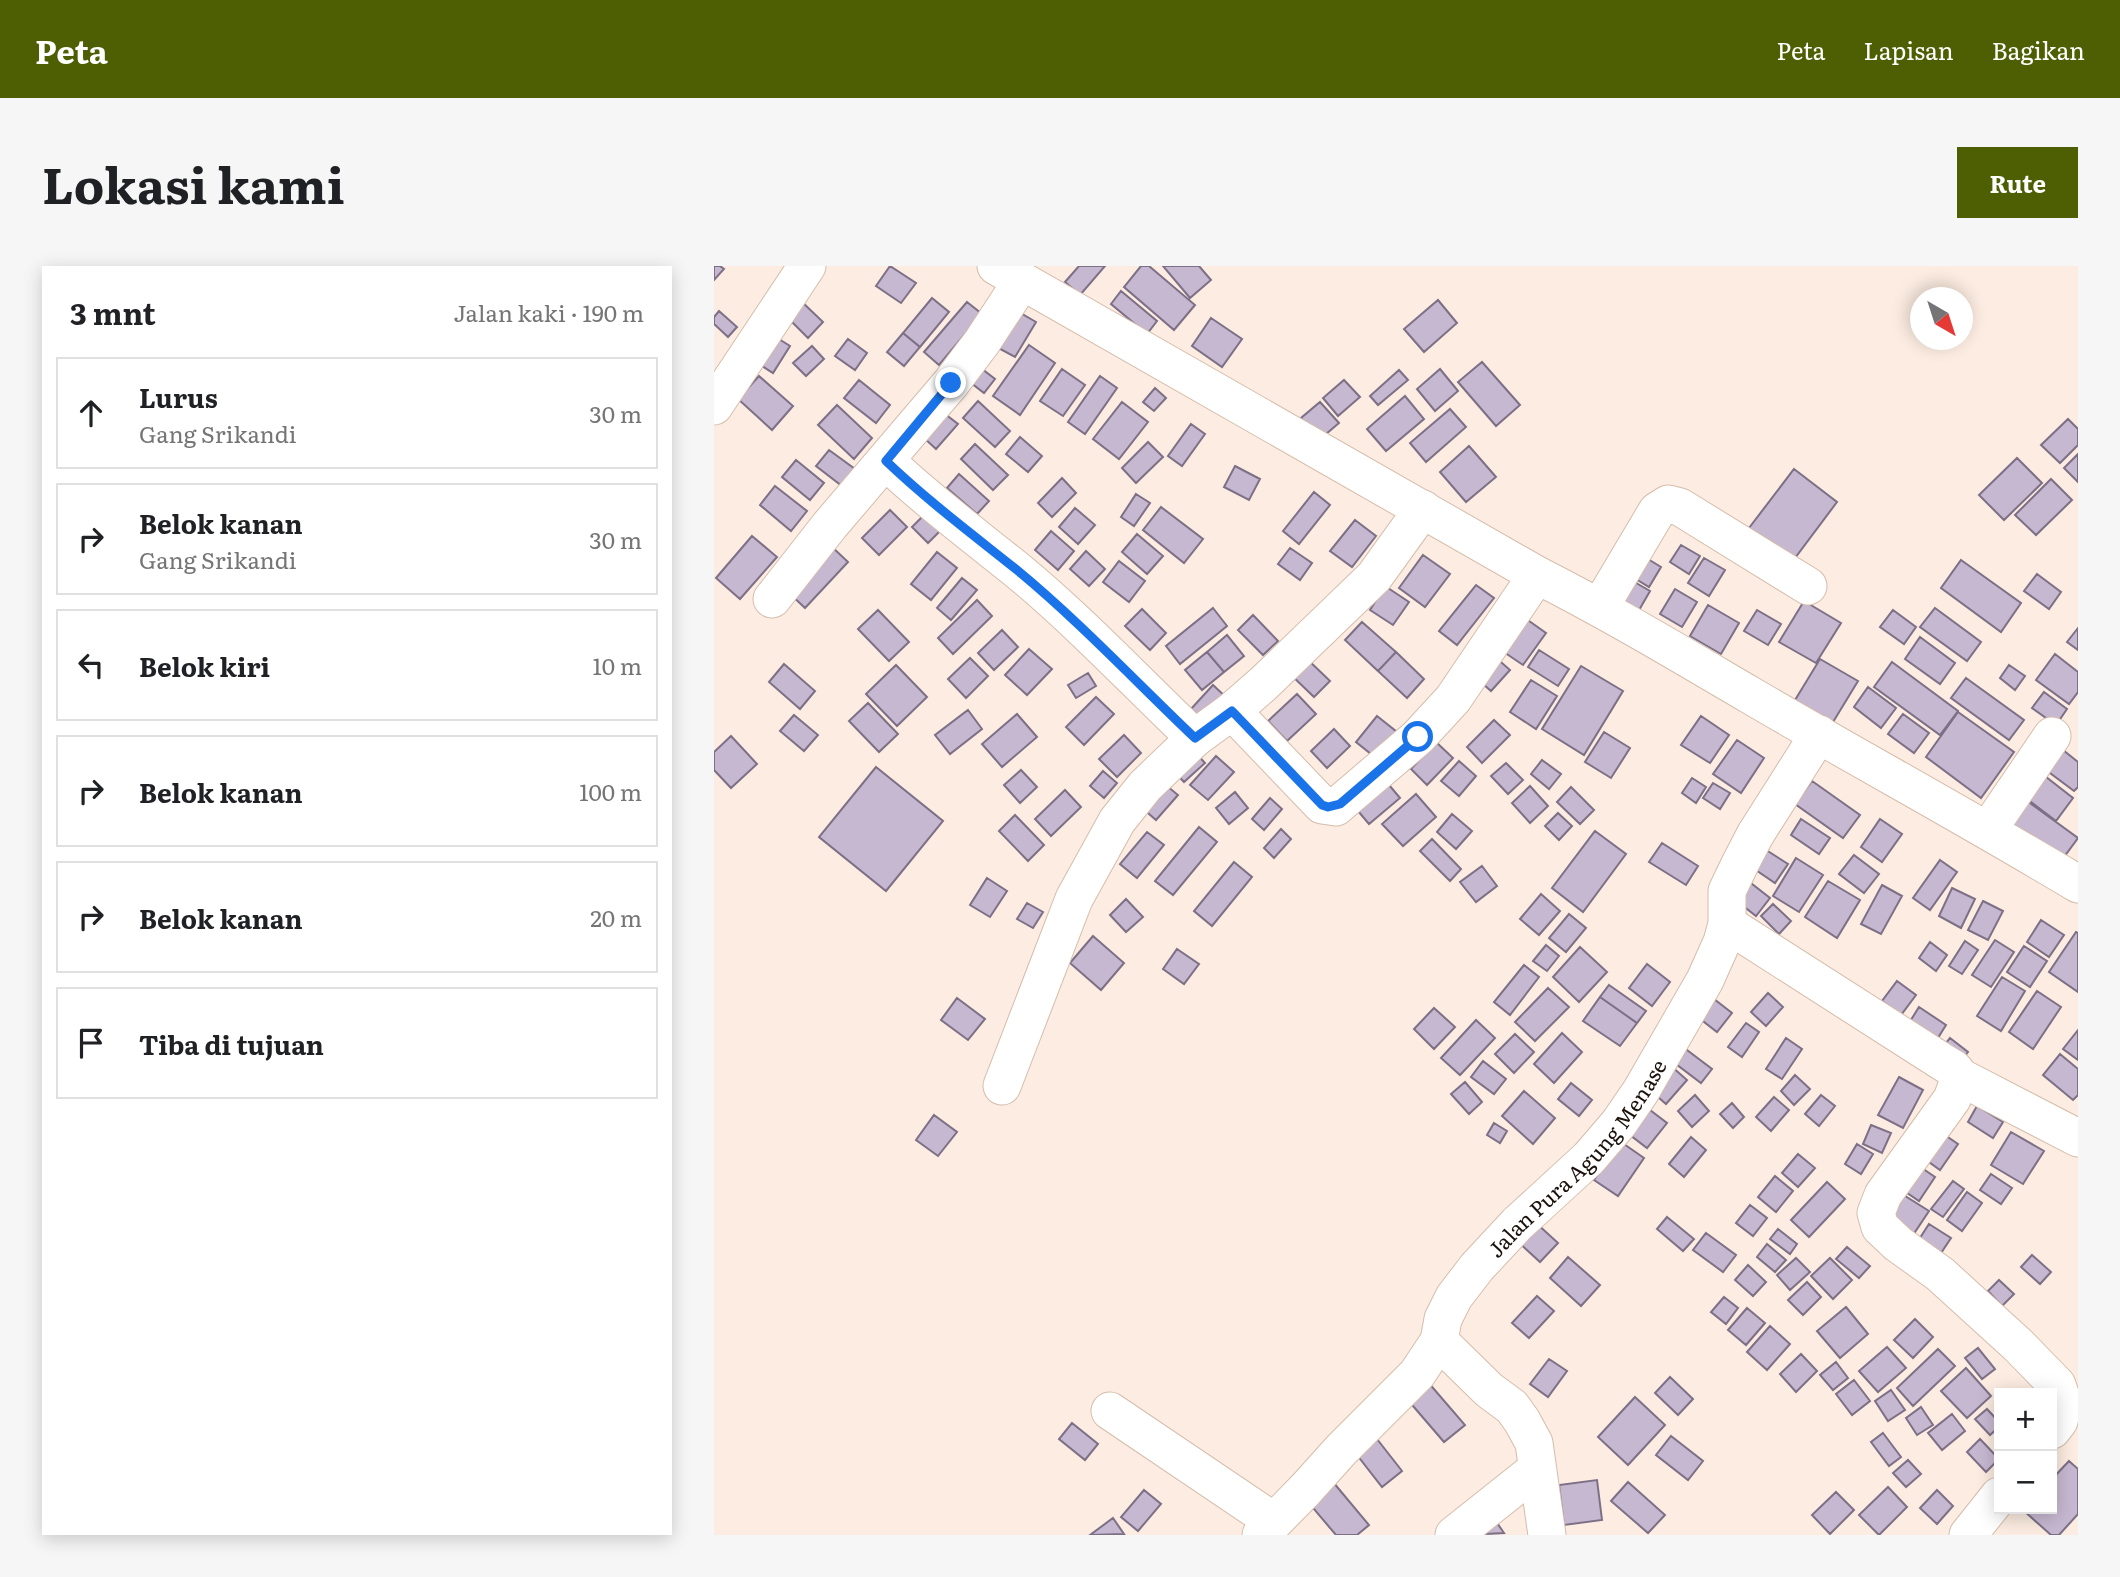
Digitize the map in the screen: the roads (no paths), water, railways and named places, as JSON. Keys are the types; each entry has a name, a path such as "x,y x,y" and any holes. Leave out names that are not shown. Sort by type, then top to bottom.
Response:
{"street":[{"path":"714,405 807,266"},
{"path":"772,599 982,342 1009,274 1537,575 1600,607 2078,884"},
{"path":"886,461 920,494 1017,571 1107,650 1195,738"},
{"path":"1600,607 1657,511 1668,503 1679,507 1808,586"},
{"path":"1002,1086 1074,899 1117,821 1145,786 1195,738 1232,711 1374,577 1423,509"},
{"path":"1232,711 1322,805 1336,807 1418,737 1453,699 1537,575"},
{"name":"Jalan Pura Agung Menase","path":"1267,1528 1307,1489 1372,1417 1417,1374 1438,1341 1443,1319 1454,1297 1477,1267 1517,1224 1590,1157 1619,1123 1641,1091 1705,980 1727,924 1727,891 1755,835 1819,734"},
{"path":"1988,830 2052,736"},
{"path":"1727,924 1948,1065 1959,1077 2078,1138"},
{"path":"1959,1077 1952,1099 1882,1195 1876,1213 1877,1222 1898,1244 1940,1274 2018,1345 2057,1385 2063,1403 2057,1424"},
{"path":"1438,1341 1489,1390 1512,1407 1522,1421 1534,1443 1547,1535"},
{"path":"1110,1411 1267,1528"},
{"path":"1454,1535 1537,1469"},
{"path":"1968,1535 1994,1502"}]}
